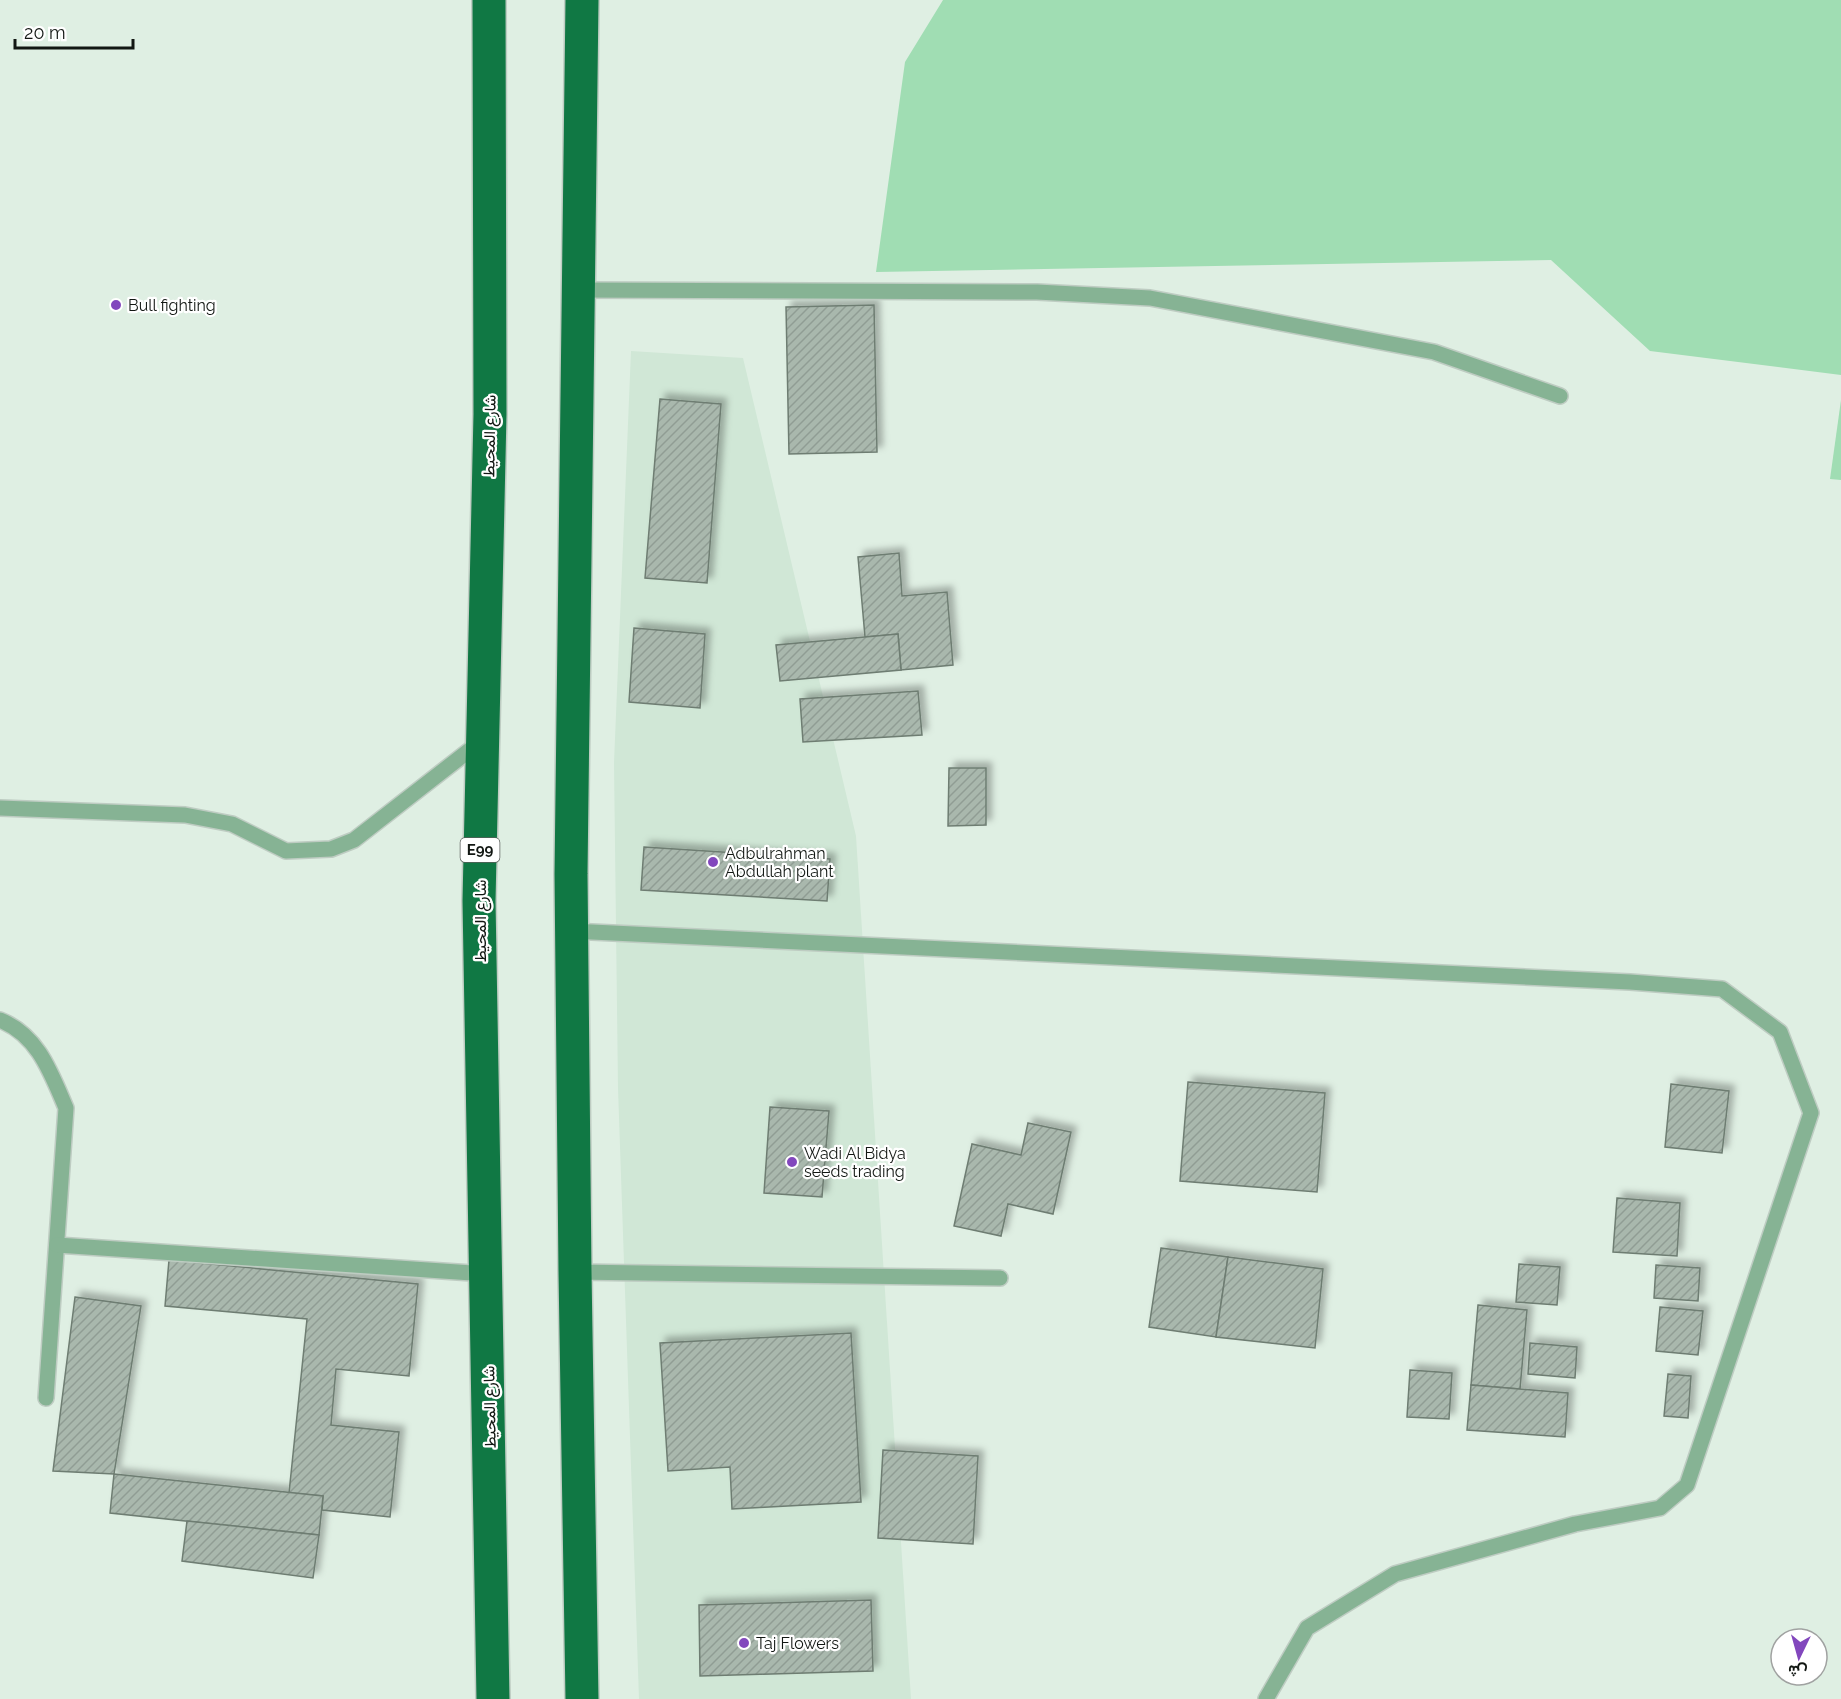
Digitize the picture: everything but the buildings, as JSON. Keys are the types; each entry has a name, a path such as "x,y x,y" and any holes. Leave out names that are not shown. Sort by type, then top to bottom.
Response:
{"highway":[{"name":"شارع المحيط","path":"489,0 490,414 479,901 493,1699"},
{"path":"582,0 571,931 574,1272 582,1699"}],"lane":[{"path":"578,290 1037,292 1150,298 1434,352 1560,396"},
{"path":"0,808 185,815 232,824 286,851 331,849 354,840 483,740"},
{"path":"571,931 1630,982 1722,989 1780,1032 1811,1113 1687,1485 1660,1509 1575,1524 1395,1574 1307,1628 1266,1699"},
{"path":"0,1020 12,1025 36,1046 66,1108 46,1398"},
{"path":"57,1245 487,1274"},
{"path":"574,1272 1000,1278"}],"shaded area":[{"path":"631,351 743,358 856,836 911,1699 639,1699 618,1088 614,763"}],"green space":[{"path":"943,0 1841,0 1841,375 1650,351 1551,260 876,272 905,62"},
{"path":"1841,400 1841,480 1830,479"}],"place":[{"name":"Bull fighting","path":"116,305"},
{"name":"Adbulrahman Abdullah plant","path":"713,862"},
{"name":"Wadi Al Bidya seeds trading","path":"792,1162"},
{"name":"Taj Flowers","path":"744,1643"}]}
